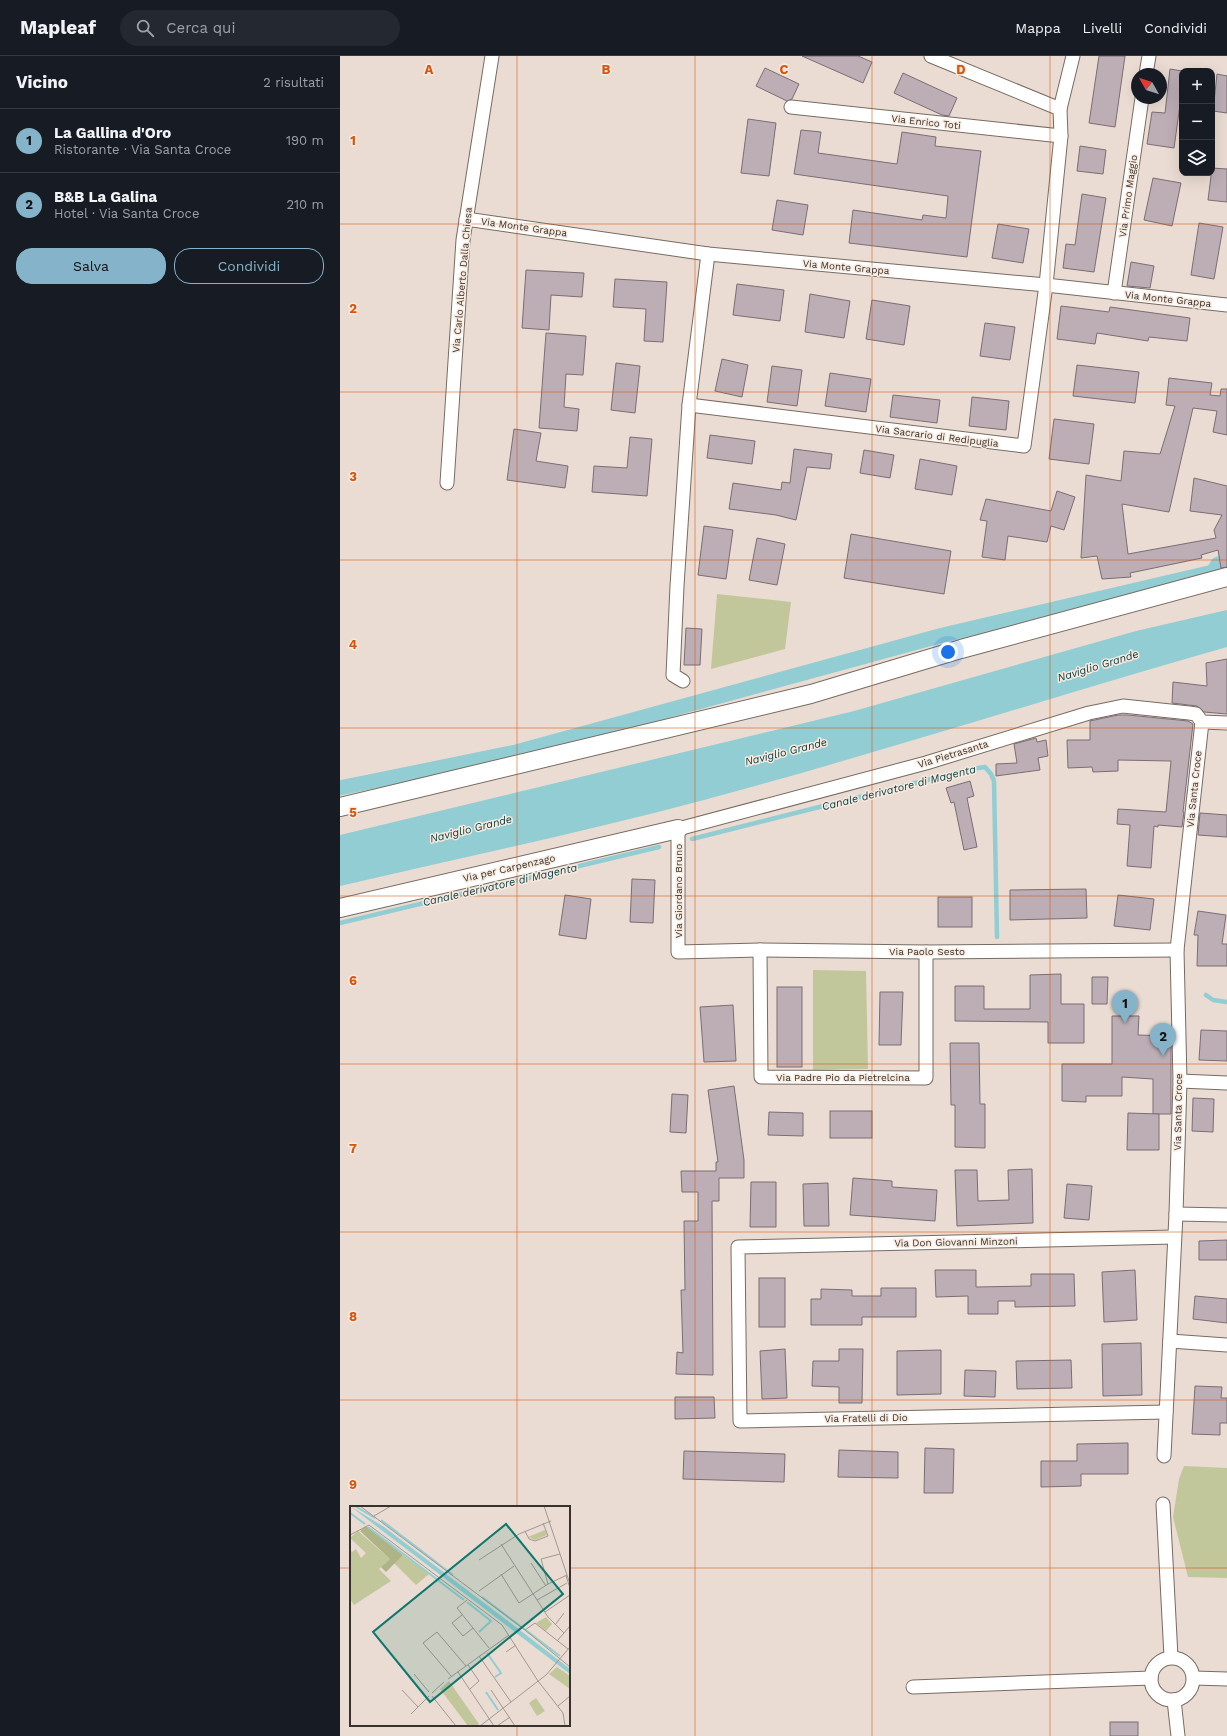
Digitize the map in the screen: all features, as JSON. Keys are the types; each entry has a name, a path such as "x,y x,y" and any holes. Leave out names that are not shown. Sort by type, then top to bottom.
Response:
{"street":[{"name":"Via Carlo Alberto Dalla Chiesa","path":"447,482 463,240 492,56"},
{"path":"931,56 1060,109"},
{"path":"1046,285 1061,136 1060,109 1073,56"},
{"path":"1147,68 1148,56"},
{"name":"Via Primo Maggio","path":"1114,294 1141,104"},
{"name":"Via Enrico Toti","path":"791,107 1061,136"},
{"name":"Via Monte Grappa","path":"466,219 708,254 1046,285 1114,294 1227,305"},
{"path":"684,681 673,675 677,586 689,405 708,254"},
{"name":"Via Sacrario di Redipuglia","path":"689,405 1024,446 1046,285"},
{"path":"340,807 811,694 961,649 1227,576"},
{"name":"Via Pietrasanta","path":"678,829 926,763 1096,711 1123,706 1196,714 1202,722 1227,723"},
{"name":"Via Santa Croce","path":"1164,1456 1176,1214 1180,1081 1177,950 1202,722"},
{"name":"Via per Carpenzago","path":"340,908 678,829"},
{"name":"Via Giordano Bruno","path":"678,829 678,952"},
{"name":"Via Paolo Sesto","path":"678,952 760,950 926,952 1177,950"},
{"name":"Via Padre Pio da Pietrelcina","path":"760,950 761,1077 926,1078 926,952"},
{"path":"1180,1081 1227,1083"},
{"path":"1176,1214 1227,1215"},
{"name":"Via Don Giovanni Minzoni","path":"738,1247 1174,1237"},
{"name":"Via Fratelli di Dio","path":"738,1247 740,1421 1166,1412"},
{"path":"1170,1341 1227,1345"},
{"path":"1163,1504 1170,1657"},
{"path":"1170,1657 1184,1661 1193,1671 1194,1678 1190,1691 1186,1696 1174,1700 1160,1697 1152,1686 1151,1678 1155,1666 1164,1659 1170,1657"},
{"path":"913,1686 1151,1678"},
{"path":"1194,1678 1227,1679"},
{"path":"1174,1700 1178,1736"}],"green space":[{"path":"717,594 791,602 785,649 711,669"},
{"path":"813,970 866,971 868,1069 813,1070"},
{"path":"1184,1466 1227,1468 1227,1578 1188,1577 1173,1517 1179,1479"}],"water":[{"name":"Naviglio Grande","path":"1227,610 1227,647 835,763 704,800 568,834 340,886 340,835 854,711 1136,631"}],"building":[{"path":"802,56 858,56 872,62 863,83"},
{"path":"1099,56 1125,56 1115,127 1089,123"},
{"path":"765,68 799,84 792,99 787,101 756,86"},
{"path":"1170,69 1179,70 1179,112 1174,148 1147,144 1152,112 1165,113"},
{"path":"903,73 957,98 949,116 942,115 894,93"},
{"path":"1217,74 1227,76 1227,113 1215,111"},
{"path":"748,119 776,123 769,176 741,173"},
{"path":"801,130 821,132 818,153 897,164 902,132 936,137 935,146 981,151 967,257 849,243 853,210 922,220 923,215 946,218 948,196 794,174"},
{"path":"1080,146 1106,150 1103,174 1077,171"},
{"path":"1215,168 1227,169 1227,202 1208,200 1211,176 1215,176"},
{"path":"1153,178 1181,183 1172,226 1144,220"},
{"path":"1082,194 1106,198 1094,272 1063,268 1066,244 1075,245"},
{"path":"777,200 808,205 803,235 772,230"},
{"path":"1199,223 1223,227 1214,279 1191,275"},
{"path":"998,224 1029,229 1023,263 992,258"},
{"path":"1131,262 1154,266 1150,288 1127,286"},
{"path":"526,270 584,273 582,297 551,295 549,330 522,328"},
{"path":"615,279 667,282 663,342 644,341 646,309 613,307"},
{"path":"737,284 784,290 780,321 733,315"},
{"path":"810,294 850,301 844,338 805,332"},
{"path":"872,300 910,306 904,345 866,339"},
{"path":"1061,306 1109,312 1110,307 1190,318 1187,341 1149,337 1148,341 1097,333 1095,344 1057,339"},
{"path":"985,323 1015,327 1010,360 980,356"},
{"path":"546,333 586,336 583,375 566,374 564,407 579,409 577,431 539,428"},
{"path":"722,359 748,365 742,397 715,391"},
{"path":"616,363 640,366 635,413 611,410"},
{"path":"1077,365 1139,372 1135,403 1073,396"},
{"path":"772,366 802,370 797,406 767,402"},
{"path":"830,373 871,379 866,412 825,406"},
{"path":"1169,378 1212,383 1210,395 1220,396 1221,389 1227,389 1227,435 1213,432 1217,411 1193,408 1169,512 1122,504 1128,554 1216,538 1214,530 1222,515 1190,511 1194,478 1227,486 1227,567 1221,568 1218,550 1201,555 1202,558 1130,573 1131,577 1102,579 1097,556 1081,558 1086,475 1121,481 1124,451 1160,454 1175,406 1166,405"},
{"path":"893,395 940,400 937,423 890,417"},
{"path":"972,397 1009,401 1006,430 969,426"},
{"path":"1054,419 1094,424 1089,464 1049,459"},
{"path":"514,429 541,433 536,461 568,466 565,488 507,480"},
{"path":"710,435 755,441 752,464 707,458"},
{"path":"630,437 652,439 647,496 592,492 594,466 627,468"},
{"path":"794,449 832,454 830,469 807,467 796,520 776,515 729,509 733,483 781,490 782,482 790,483"},
{"path":"864,450 894,455 890,478 860,473"},
{"path":"920,459 957,466 952,495 915,489"},
{"path":"1057,491 1075,497 1064,530 1051,526 1047,542 1008,536 1005,560 982,557 987,521 980,520 986,499 1051,511"},
{"path":"704,526 733,530 726,579 698,575"},
{"path":"851,534 951,551 944,594 844,578"},
{"path":"757,538 785,544 777,585 749,580"},
{"path":"686,628 702,629 700,665 684,665"},
{"path":"1227,659 1227,714 1204,712 1197,706 1172,703 1173,682 1207,686 1206,663"},
{"path":"1118,715 1188,721 1193,724 1182,827 1154,826 1151,868 1127,866 1130,825 1117,824 1118,809 1166,812 1171,761 1118,760 1118,771 1093,772 1092,767 1068,768 1067,740 1090,740 1090,721"},
{"path":"1036,738 1037,742 1046,740 1048,756 1038,758 1040,770 996,776 996,764 1017,763 1014,744"},
{"path":"970,781 974,796 967,798 977,847 964,850 954,802 951,803 946,788"},
{"path":"1200,813 1227,815 1227,837 1198,835"},
{"path":"632,879 655,880 653,923 630,922"},
{"path":"1086,889 1087,918 1010,920 1010,890"},
{"path":"565,895 591,899 586,939 559,935"},
{"path":"1118,895 1154,899 1150,930 1114,926"},
{"path":"938,897 972,897 972,927 938,927"},
{"path":"1198,911 1226,915 1222,944 1227,944 1227,966 1197,966 1198,935 1194,935"},
{"path":"1061,974 1061,1004 1084,1004 1084,1043 1048,1043 1048,1022 955,1021 955,986 984,986 984,1009 1030,1009 1030,975"},
{"path":"1092,977 1108,977 1107,1004 1092,1004"},
{"path":"777,987 802,987 802,1067 777,1067"},
{"path":"880,992 903,992 901,1045 879,1045"},
{"path":"733,1005 736,1061 704,1062 700,1007"},
{"path":"1112,1016 1139,1016 1138,1035 1171,1036 1171,1114 1153,1114 1153,1079 1122,1077 1122,1096 1086,1096 1086,1102 1062,1101 1062,1064 1112,1064"},
{"path":"1201,1030 1227,1031 1227,1061 1199,1060"},
{"path":"950,1043 979,1043 980,1104 985,1104 985,1148 955,1147 955,1105 951,1105"},
{"path":"734,1086 744,1160 744,1178 719,1178 719,1201 712,1201 713,1375 676,1374 677,1352 683,1353 681,1290 685,1290 684,1221 698,1221 698,1192 682,1192 681,1171 716,1171 716,1162 718,1162 708,1090"},
{"path":"672,1094 688,1095 686,1133 670,1132"},
{"path":"1193,1098 1214,1099 1213,1132 1192,1131"},
{"path":"830,1111 872,1111 872,1138 830,1138"},
{"path":"769,1112 803,1113 803,1136 768,1135"},
{"path":"1128,1113 1159,1114 1159,1150 1127,1150"},
{"path":"1032,1169 1033,1223 957,1226 955,1170 977,1170 978,1201 1009,1200 1008,1170"},
{"path":"853,1178 892,1181 892,1187 937,1190 935,1221 850,1215"},
{"path":"751,1182 776,1182 776,1227 750,1227"},
{"path":"828,1183 829,1226 804,1226 803,1184"},
{"path":"1067,1184 1092,1186 1089,1220 1064,1218"},
{"path":"1227,1240 1227,1260 1199,1260 1199,1241"},
{"path":"935,1270 976,1270 976,1287 1031,1286 1031,1274 1074,1274 1075,1306 1015,1307 1015,1301 998,1301 998,1314 968,1314 968,1296 936,1297"},
{"path":"1135,1270 1137,1320 1104,1322 1102,1272"},
{"path":"759,1278 785,1278 785,1327 759,1327"},
{"path":"881,1288 916,1288 916,1317 862,1317 862,1325 811,1325 811,1299 821,1299 821,1289 852,1290 852,1296 881,1296"},
{"path":"1195,1296 1227,1299 1227,1323 1193,1319"},
{"path":"1141,1343 1142,1395 1103,1396 1102,1344"},
{"path":"785,1349 787,1398 762,1399 760,1351"},
{"path":"839,1349 863,1349 862,1403 839,1403 839,1387 812,1386 813,1361 839,1361"},
{"path":"941,1350 941,1394 897,1395 897,1351"},
{"path":"1071,1360 1072,1388 1017,1389 1016,1361"},
{"path":"965,1370 996,1371 995,1397 964,1396"},
{"path":"1195,1386 1222,1387 1221,1398 1227,1398 1227,1423 1220,1423 1220,1435 1192,1434"},
{"path":"675,1397 714,1397 715,1418 675,1419"},
{"path":"1128,1443 1128,1474 1081,1474 1081,1486 1041,1487 1041,1461 1077,1461 1077,1444"},
{"path":"925,1448 954,1449 953,1493 924,1493"},
{"path":"839,1450 898,1452 898,1478 838,1477"},
{"path":"684,1451 785,1454 784,1482 683,1479"},
{"path":"1110,1722 1138,1722 1138,1736 1110,1736"}],"waterway":[{"path":"340,788 516,752 943,635 1213,572 1218,564 1227,562"},
{"name":"Canale derivatore di Magenta","path":"692,839 971,769 985,767 991,774 994,781 997,937"},
{"name":"Canale derivatore di Magenta","path":"340,923 659,847"},
{"name":"Canale derivatore di Magenta","path":"1206,995 1213,1000 1227,1002"}],"place":[{"name":"La Gallina d'Oro","path":"1125,1023"},
{"name":"B&B La Galina","path":"1163,1056"}]}
